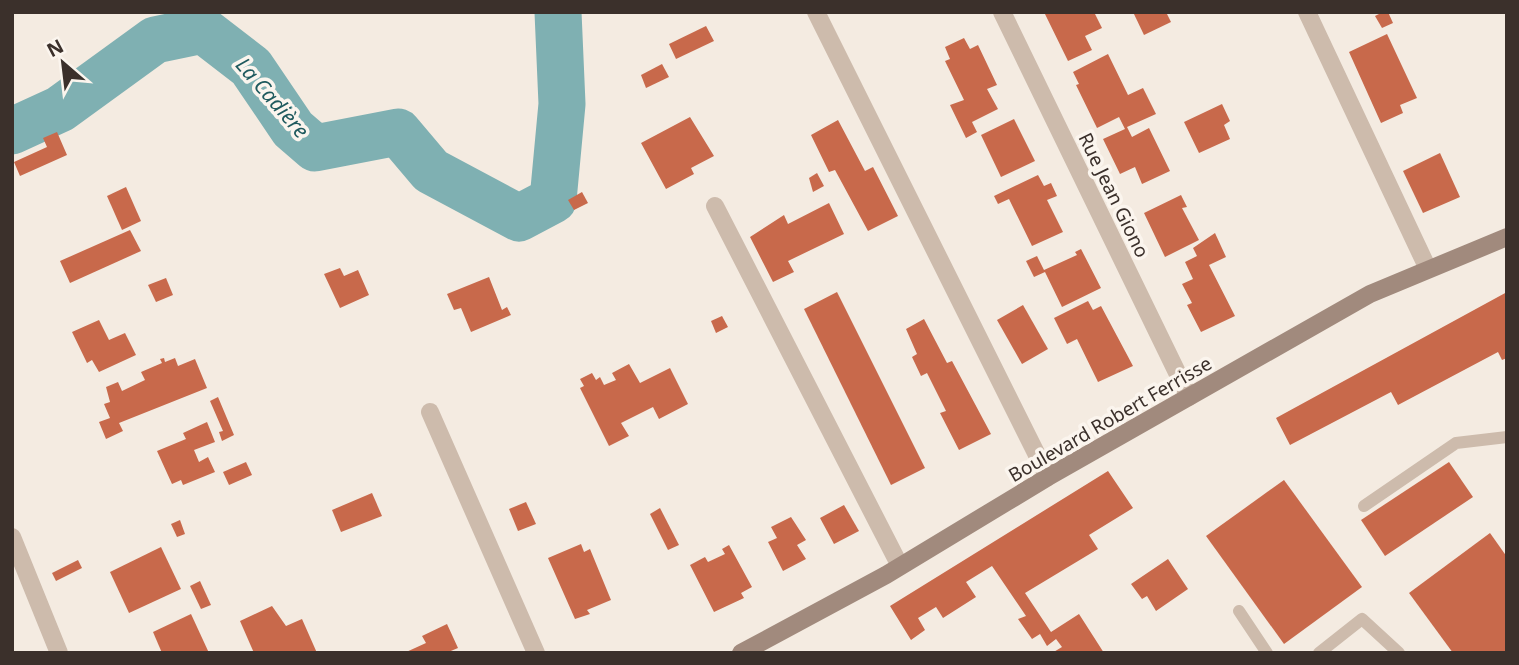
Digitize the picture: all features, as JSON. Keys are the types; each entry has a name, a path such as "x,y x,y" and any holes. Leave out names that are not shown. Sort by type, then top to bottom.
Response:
{"main road":[{"name":"Boulevard Robert Ferrisse","path":"741,653 900,566 1048,477 1370,294 1507,237"}],"street":[{"path":"816,12 1048,477"},
{"name":"Rue Jean Giono","path":"1002,12 1189,397"},
{"path":"1307,12 1428,269"},
{"path":"715,206 900,566"},
{"path":"428,420 536,653"},
{"path":"12,537 59,653"}],"lane":[{"path":"1364,506 1456,443 1507,437"},
{"path":"1239,611 1267,653"},
{"path":"1319,653 1362,620 1399,653"}],"building":[{"path":"1044,12 1094,12 1102,28 1085,36 1092,50 1068,61"},
{"path":"1133,12 1166,12 1171,22 1144,35"},
{"path":"1388,12 1393,23 1382,28 1375,16"},
{"path":"706,26 714,41 676,59 669,44"},
{"path":"1387,34 1417,98 1400,105 1403,113 1381,123 1349,52"},
{"path":"964,38 970,49 978,45 997,85 987,89 998,109 972,122 977,132 966,138 950,105 964,100 945,61 950,59 945,47"},
{"path":"1108,54 1128,95 1143,88 1156,114 1127,127 1132,137 1149,128 1170,171 1142,184 1135,167 1120,174 1103,139 1125,129 1119,117 1097,128 1076,85 1079,84 1073,72"},
{"path":"662,64 669,77 646,88 641,75"},
{"path":"1222,104 1230,121 1224,125 1230,139 1199,153 1184,122"},
{"path":"690,117 714,156 691,168 694,174 666,189 641,143"},
{"path":"1014,119 1035,161 1001,177 981,135"},
{"path":"838,120 865,171 873,167 898,216 868,231 835,170 829,172 811,135"},
{"path":"57,132 67,155 20,176 14,162 47,147 43,138"},
{"path":"1440,153 1460,197 1423,213 1403,171"},
{"path":"817,173 824,186 813,192 809,178"},
{"path":"1038,175 1044,186 1051,183 1057,196 1047,200 1063,232 1032,246 1009,199 998,204 994,196"},
{"path":"126,187 141,221 122,230 107,196"},
{"path":"582,192 588,203 574,210 568,200"},
{"path":"1181,195 1187,207 1182,208 1199,240 1165,257 1144,213"},
{"path":"829,203 844,234 788,261 794,272 773,282 750,237 784,215 788,224"},
{"path":"130,230 141,251 70,283 60,261"},
{"path":"1215,233 1226,257 1209,265 1235,316 1201,332 1187,305 1192,303 1182,284 1193,279 1185,262 1197,256 1193,248"},
{"path":"1081,249 1101,288 1062,307 1045,272 1034,277 1026,261 1037,256 1044,270 1077,255 1075,252"},
{"path":"340,268 344,276 358,270 369,295 340,308 324,274"},
{"path":"489,277 502,310 507,307 511,315 471,332 461,308 454,310 447,294"},
{"path":"166,278 173,295 156,302 148,285"},
{"path":"837,292 925,468 891,485 804,309"},
{"path":"1507,292 1507,358 1502,360 1498,352 1398,405 1391,392 1290,445 1276,418"},
{"path":"1088,301 1093,310 1101,306 1133,366 1098,382 1077,339 1067,344 1054,318"},
{"path":"1023,305 1048,349 1022,364 997,320"},
{"path":"722,316 728,327 716,333 711,321"},
{"path":"924,319 947,363 952,361 991,434 959,450 940,413 946,411 927,373 921,376 912,357 917,354 906,329"},
{"path":"99,320 109,340 125,333 136,355 99,372 92,360 87,363 72,332"},
{"path":"164,358 165,362 175,358 178,366 195,359 207,388 119,423 123,431 106,439 99,422 110,418 104,404 110,402 106,387 118,382 122,391 145,380 141,372 162,363 160,359"},
{"path":"629,364 640,383 670,368 688,404 659,419 653,407 621,423 629,436 609,446 580,388 584,386 580,379 592,373 596,380 600,377 604,385 616,380 612,373"},
{"path":"218,397 234,435 222,441 219,432 223,431 210,401"},
{"path":"207,422 215,442 194,450 199,462 208,457 215,472 183,485 181,480 172,484 157,451 186,439 183,433"},
{"path":"246,462 252,475 229,485 223,472"},
{"path":"1449,462 1473,497 1385,556 1361,520"},
{"path":"1108,471 1133,508 1089,535 1098,549 1025,593 1051,632 1079,614 1104,653 1052,653 1062,647 1056,639 1047,646 1040,634 1032,639 1018,619 1026,616 992,566 966,582 976,597 943,618 936,607 918,618 925,630 911,640 890,606"},
{"path":"1284,480 1362,587 1284,644 1206,536"},
{"path":"372,493 382,516 341,532 332,510"},
{"path":"526,502 536,524 518,531 509,509"},
{"path":"844,505 859,531 834,544 820,518"},
{"path":"660,508 679,545 668,550 650,514"},
{"path":"791,517 806,540 797,545 806,559 783,571 768,542 777,538 771,527"},
{"path":"180,520 185,534 177,537 171,524"},
{"path":"1490,533 1507,557 1507,653 1453,653 1409,593"},
{"path":"581,544 584,552 590,549 611,600 587,610 590,614 575,619 548,558"},
{"path":"729,545 752,587 741,593 744,598 714,612 690,565 705,557 708,562 725,554 722,549"},
{"path":"161,547 181,589 129,613 110,572"},
{"path":"1168,559 1188,589 1156,611 1147,596 1142,599 1131,584"},
{"path":"78,560 82,568 56,581 52,573"},
{"path":"200,581 211,605 201,609 190,586"},
{"path":"272,606 286,626 302,619 317,653 254,653 240,621"},
{"path":"191,614 209,653 162,653 153,632"},
{"path":"447,624 458,648 446,653 404,653 426,643 422,636"}],"waterway":[{"name":"La Cadière","path":"12,131 60,109 155,40 203,30 251,67 293,129 315,148 398,132 431,171 519,218 553,200 562,104 558,12"}]}
